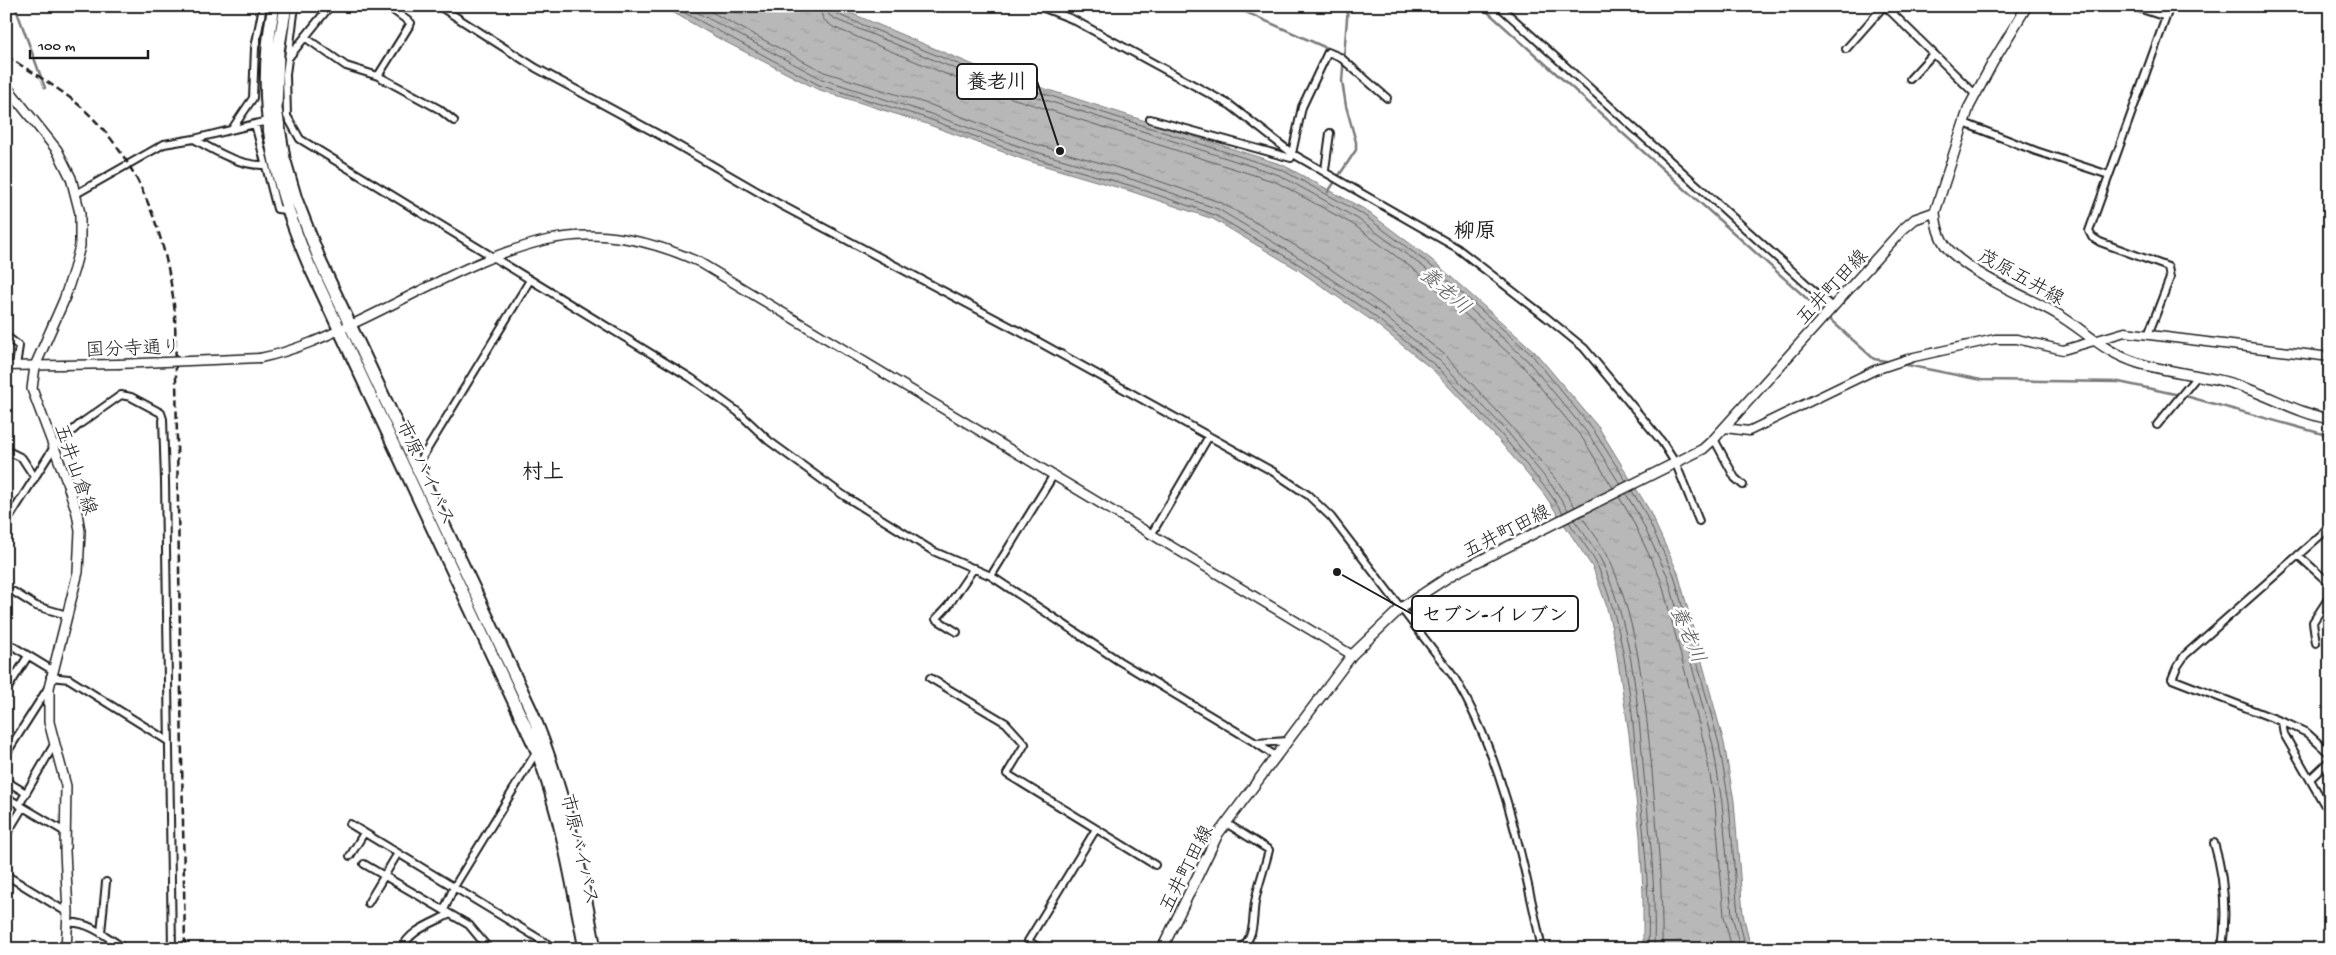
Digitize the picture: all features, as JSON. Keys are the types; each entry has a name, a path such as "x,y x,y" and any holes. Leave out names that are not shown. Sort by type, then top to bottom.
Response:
{"highway":[{"name":"市原バイパス","path":"274,6 265,80 267,121 286,210 536,751 554,802 566,847 585,949"},
{"name":"市原バイパス","path":"286,6 276,83 276,109 284,158 294,192 311,240 531,710 551,758 576,847 595,949"}],"main road":[{"path":"1935,212 1975,94 2027,6"},
{"name":"五井山倉線","path":"7,88 48,136 65,164 76,194 81,230 75,264 64,300 35,366 32,389 77,513 80,531 78,572 49,688 49,722 66,786 65,832 68,913 66,949"},
{"name":"五井町田線","path":"1162,949 1207,855 1226,823 1352,655 1401,608 1453,574 1691,457 1714,440 1902,230 1915,219 1935,212"},
{"name":"茂原五井線","path":"1935,212 1936,223 1942,239 1952,253 1978,271 2059,315 2093,341 2120,356 2139,363 2242,386 2304,413 2330,419"}],"street":[{"path":"232,129 253,98 255,48 263,6"},
{"path":"295,6 288,57 287,116 300,138 691,378 738,412 769,441 843,495 933,551 991,576 1120,662 1277,757"},
{"path":"288,57 306,38 330,6"},
{"path":"378,76 411,23 387,6"},
{"path":"439,6 536,68 665,138 779,204 1028,336 1272,470 1308,495 1331,517 1454,677 1480,728 1515,832 1542,949"},
{"path":"1039,6 1072,19 1230,106 1293,154 1325,170 1457,248 1584,348 1662,442 1676,464 1699,521"},
{"path":"1499,6 1833,308"},
{"path":"1846,49 1884,6 1975,94"},
{"path":"2132,6 2166,18"},
{"path":"2148,335 2170,278 2168,268 2092,237 2089,232 2170,6"},
{"path":"306,38 346,66 378,76 439,109 454,121"},
{"path":"1150,119 1291,158 1302,107 1328,52 1340,57 1387,98"},
{"path":"1910,79 1934,54"},
{"path":"76,194 164,144 194,139 267,121"},
{"path":"1964,123 2036,151 2110,175"},
{"path":"255,124 264,165 277,209 286,210"},
{"path":"1325,170 1330,133"},
{"path":"194,139 221,154 254,165 264,165"},
{"name":"国分寺通り","path":"6,366 118,364 260,358 294,349 340,330 494,257 549,239 592,235 620,238 676,252 708,267 1352,655"},
{"path":"417,466 530,280"},
{"path":"1725,428 1749,431 1875,370 1954,347 2005,338 2062,350 2125,332 2330,357"},
{"path":"6,336 19,346 16,366"},
{"path":"2157,426 2198,375"},
{"path":"6,523 54,447 80,424 121,395 130,397 161,413 163,419 166,490 172,949"},
{"path":"1151,535 1209,436"},
{"path":"1714,440 1735,478 1743,485"},
{"path":"6,450 22,458 35,478"},
{"path":"991,576 1053,476"},
{"path":"2330,527 2185,655 2177,666 2172,678 2307,733 2330,754"},
{"path":"2298,555 2330,584"},
{"path":"957,632 936,619 948,606 974,568"},
{"path":"14,592 36,606 67,615"},
{"path":"2316,643 2312,622 2330,596"},
{"path":"6,642 51,674 69,679 168,741"},
{"path":"6,691 28,656"},
{"path":"930,678 1006,723 1024,744 1007,774 1155,865"},
{"path":"6,754 49,688"},
{"path":"2282,722 2284,734 2324,804"},
{"path":"1256,743 1288,741"},
{"path":"6,834 26,793 55,743"},
{"path":"402,949 412,935 446,912 454,887 536,751"},
{"path":"2310,779 2330,760"},
{"path":"6,781 26,793"},
{"path":"6,797 65,832"},
{"path":"1226,823 1269,850 1255,903 1255,923 1247,942 1241,949"},
{"path":"350,824 554,948"},
{"path":"1041,949 1028,940 1096,829"},
{"path":"350,856 364,833"},
{"path":"2214,843 2221,865 2226,916 2222,949"},
{"path":"368,903 398,853"},
{"path":"364,864 474,929 489,949"},
{"path":"6,876 68,913"},
{"path":"101,933 106,882"},
{"path":"68,923 79,922 101,933 125,949"},
{"path":"1247,942 1255,949"}],"water":[{"path":"662,6 834,6 983,69 1283,165 1364,209 1432,260 1535,352 1599,428 1648,508 1678,573 1724,743 1734,801 1743,914 1751,949 1643,949 1643,892 1640,836 1629,734 1615,642 1606,604 1593,568 1544,494 1496,437 1433,370 1371,320 1297,269 1213,219 1130,191 1025,160 924,123 817,89 716,37"}],"waterway":[{"path":"15,6 45,88"},
{"path":"1232,6 1331,50"},
{"path":"1328,192 1356,150 1356,142 1346,106 1342,81 1348,6"},
{"path":"1481,6 1874,359 1892,362"},
{"path":"1902,364 1981,380 2119,382 2189,397 2330,436"},
{"path":"1748,946 1754,949"}],"railway":[{"path":"6,56 73,100 115,144 145,196 165,254 175,314 185,949"}],"place":[{"name":"養老川","path":"1060,151"},
{"name":"セブン-イレブン","path":"1337,572"}],"district":[{"name":"柳原","path":"1475,230"},
{"name":"村上","path":"543,471"}]}
